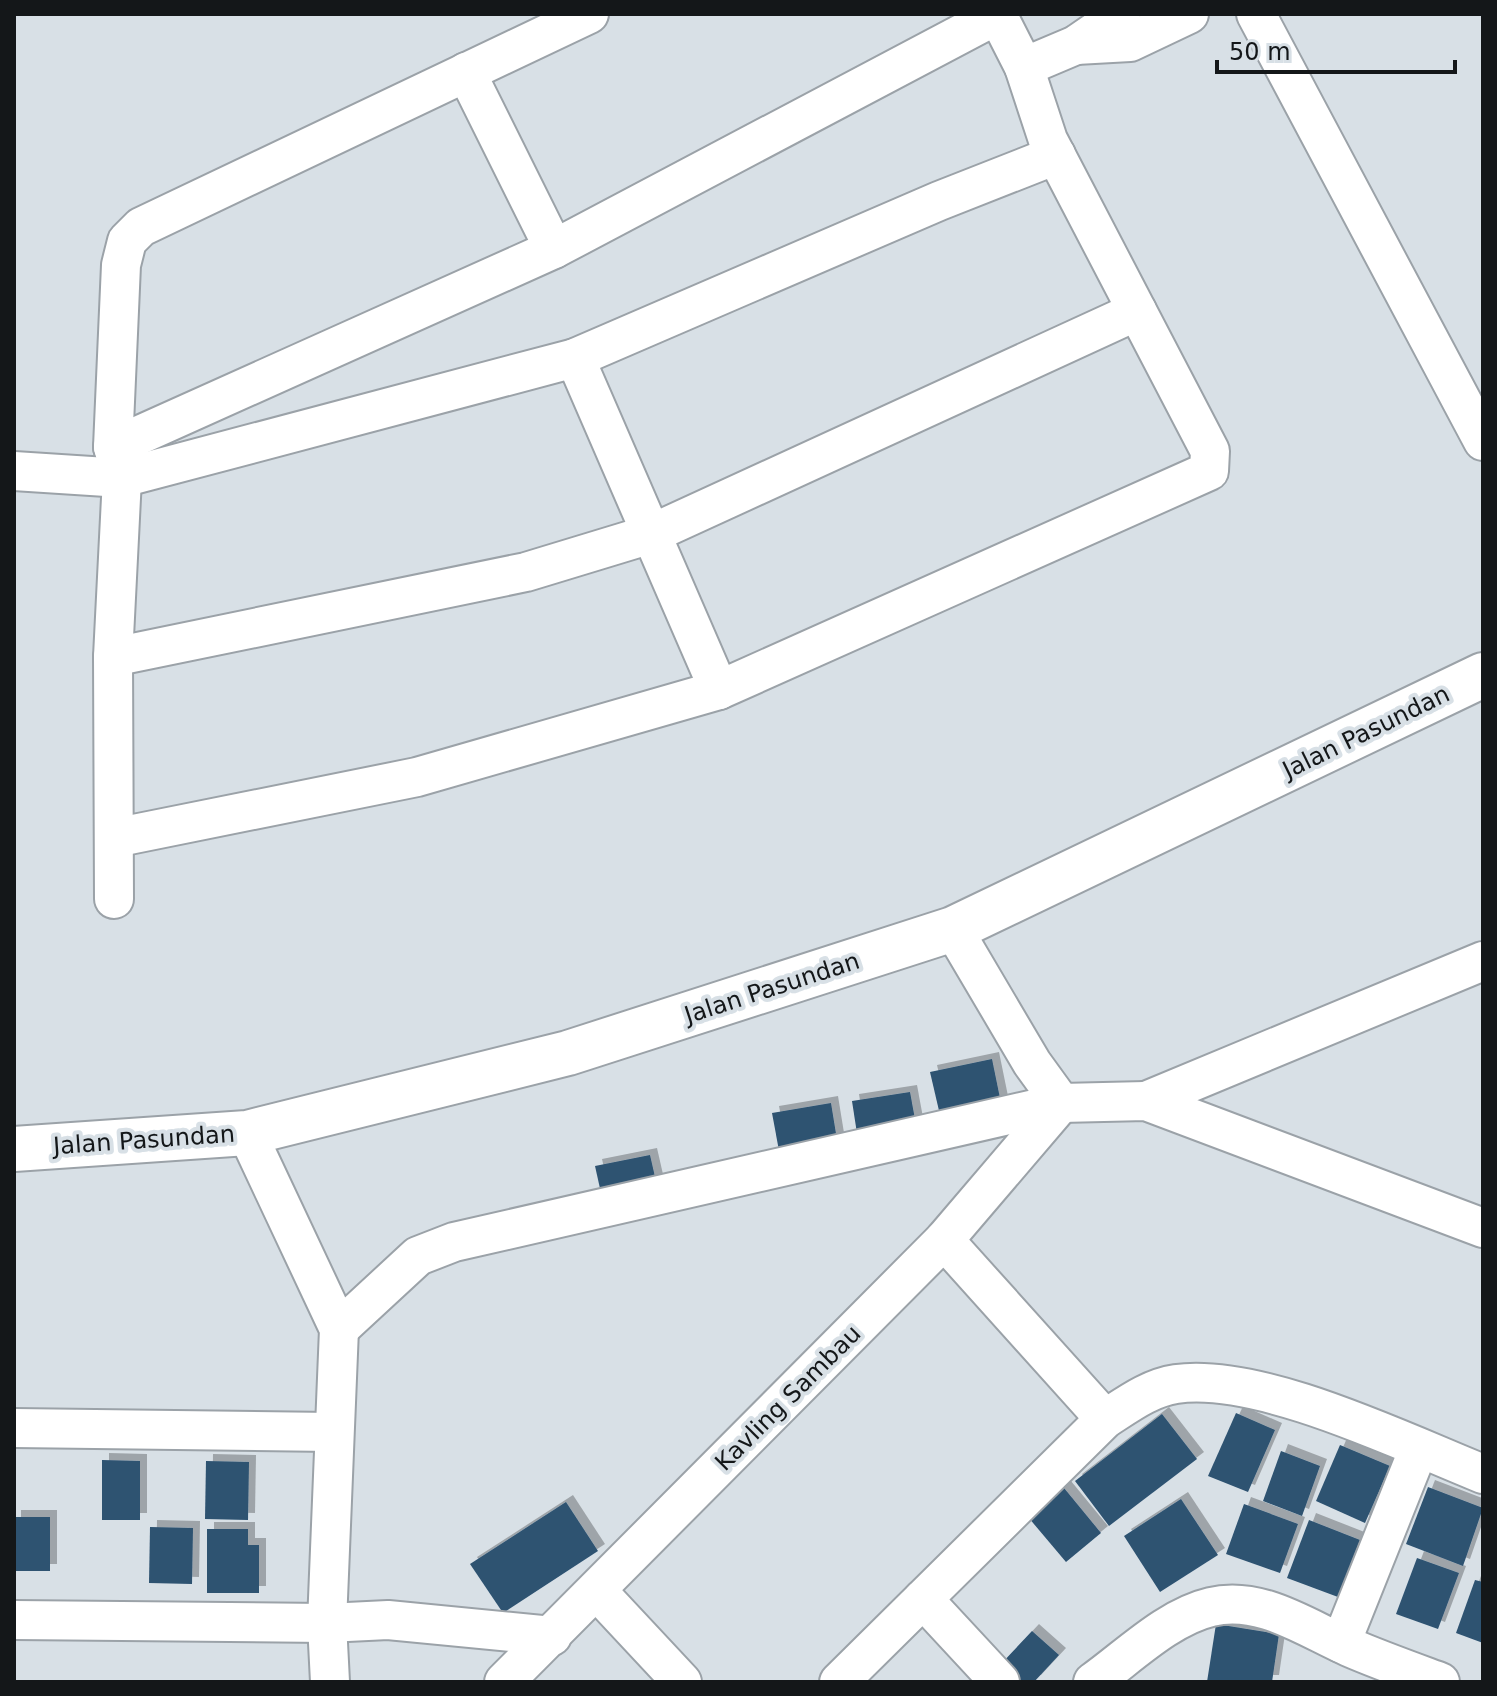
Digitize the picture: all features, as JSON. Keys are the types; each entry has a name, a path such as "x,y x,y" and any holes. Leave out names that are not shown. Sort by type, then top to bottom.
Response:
{"street":[{"path":"114,899 113,657 121,265 122,253 133,232 589,14"},
{"path":"114,838 417,777 719,690 1209,471 1210,451 1056,155 1036,112 1024,67 997,14 554,249 118,463"},
{"path":"1024,67 1076,45 1121,14"},
{"path":"1076,45 1130,42 1189,14"},
{"path":"1256,14 1483,441"},
{"path":"466,72 554,249"},
{"path":"14,471 118,463 575,358 939,201 1056,155"},
{"path":"113,657 526,572 651,534 1137,311"},
{"path":"575,358 719,690"},
{"name":"Jalan Pasundan","path":"14,1149 247,1133 568,1053 953,929 1483,675"},
{"path":"953,929 1032,1063 1061,1103"},
{"path":"339,1329 418,1256 454,1242 1061,1103 1146,1101 1483,961"},
{"path":"1146,1101 1483,1228"},
{"name":"Kavling Sambau","path":"504,1682 944,1240 1061,1103"},
{"path":"247,1133 339,1329 332,1432 327,1623 330,1682"},
{"path":"944,1240 1105,1419"},
{"path":"839,1682 1105,1419 1143,1395 1173,1384 1201,1382 1245,1387 1283,1398 1483,1474"},
{"path":"14,1428 332,1432"},
{"path":"1341,1643 1419,1448"},
{"path":"597,1591 682,1682"},
{"path":"923,1599 1000,1682"},
{"path":"1093,1682 1181,1619 1210,1607 1233,1604 1285,1616 1341,1643 1440,1682"},
{"path":"14,1620 327,1623 388,1620 552,1636"}],"building":[{"path":"992,1059 1001,1103 940,1115 930,1072"},
{"path":"910,1092 917,1130 858,1140 852,1101"},
{"path":"831,1103 838,1146 780,1156 772,1113"},
{"path":"650,1155 658,1190 603,1202 595,1166"},
{"path":"1236,1413 1275,1430 1248,1492 1208,1476"},
{"path":"1162,1414 1197,1459 1109,1526 1075,1481"},
{"path":"1340,1445 1390,1466 1365,1523 1316,1501"},
{"path":"1281,1451 1320,1466 1302,1516 1263,1501"},
{"path":"102,1460 140,1461 140,1520 102,1520"},
{"path":"206,1461 249,1462 248,1520 205,1519"},
{"path":"1428,1487 1483,1508 1463,1566 1406,1544"},
{"path":"1064,1488 1101,1533 1066,1562 1028,1517"},
{"path":"1181,1499 1218,1555 1160,1592 1124,1536"},
{"path":"566,1502 598,1551 503,1613 470,1564"},
{"path":"1244,1504 1298,1524 1280,1573 1226,1554"},
{"path":"14,1517 50,1517 50,1571 14,1571"},
{"path":"1309,1520 1360,1540 1338,1597 1287,1578"},
{"path":"150,1527 193,1528 192,1584 149,1583"},
{"path":"207,1529 248,1529 248,1545 259,1545 259,1593 207,1593"},
{"path":"1417,1558 1459,1573 1438,1629 1396,1614"},
{"path":"1475,1580 1483,1582 1483,1643 1456,1633"},
{"path":"1216,1624 1279,1634 1272,1682 1207,1682"},
{"path":"1032,1631 1059,1655 1034,1682 1021,1682 1001,1664"}]}
